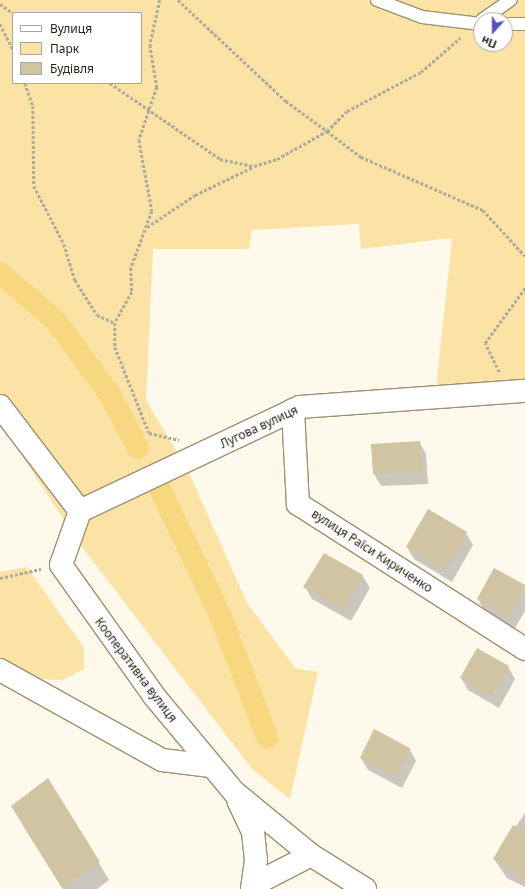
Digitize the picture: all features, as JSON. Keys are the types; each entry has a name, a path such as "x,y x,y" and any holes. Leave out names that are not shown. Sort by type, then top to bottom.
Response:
{"street":[{"name":"Лугова вулиця","path":"80,511 293,410 517,390"},
{"path":"0,406 80,511 61,565"},
{"name":"вулиця Раїси Кириченко","path":"293,410 298,504 525,649"},
{"name":"Кооперативна вулиця","path":"61,565 149,689 234,792 311,855 365,889"},
{"path":"0,670 162,760 211,766"},
{"path":"234,792 253,832 256,860 253,887"},
{"path":"253,887 311,855"}],"lane":[{"path":"377,0 422,17 473,21"},
{"path":"494,12 511,0"},
{"path":"513,24 525,24"}],"path":[{"path":"160,0 150,45 157,87 150,114 138,140 153,198 147,227 131,268 132,292 115,323 117,354 125,364 149,433 212,448"},
{"path":"178,0 286,101 361,158 483,210 525,256"},
{"path":"0,4 12,12"},
{"path":"0,24 12,47"},
{"path":"147,227 195,195 254,166 277,159 326,132 347,111 421,72 473,28"},
{"path":"25,84 33,106 34,186 64,244 75,280 96,315 115,323"},
{"path":"111,84 150,114 220,159 254,166"},
{"path":"517,390 485,343 525,288"},
{"path":"0,578 61,565"}],"green space":[{"path":"0,0 525,0 525,390 436,389 452,238 361,249 359,224 252,230 249,249 153,249 146,400 188,471 247,603 295,668 318,672 290,799 253,770 79,543 0,422"},
{"path":"27,567 84,648 84,669 63,680 37,679 0,660 0,572"}],"building":[{"path":"420,441 422,471 373,474 371,444"},
{"path":"428,509 467,532 445,570 406,547"},
{"path":"324,553 363,575 344,610 303,587"},
{"path":"494,568 525,585 508,616 477,599"},
{"path":"477,648 509,666 491,696 460,678"},
{"path":"374,729 410,748 395,776 360,758"},
{"path":"48,778 100,862 62,888 11,806"},
{"path":"513,825 525,831 525,879 493,859"}],"waterway":[{"path":"0,273 56,321 110,395 138,448"},
{"path":"159,487 221,617 267,737"}]}
